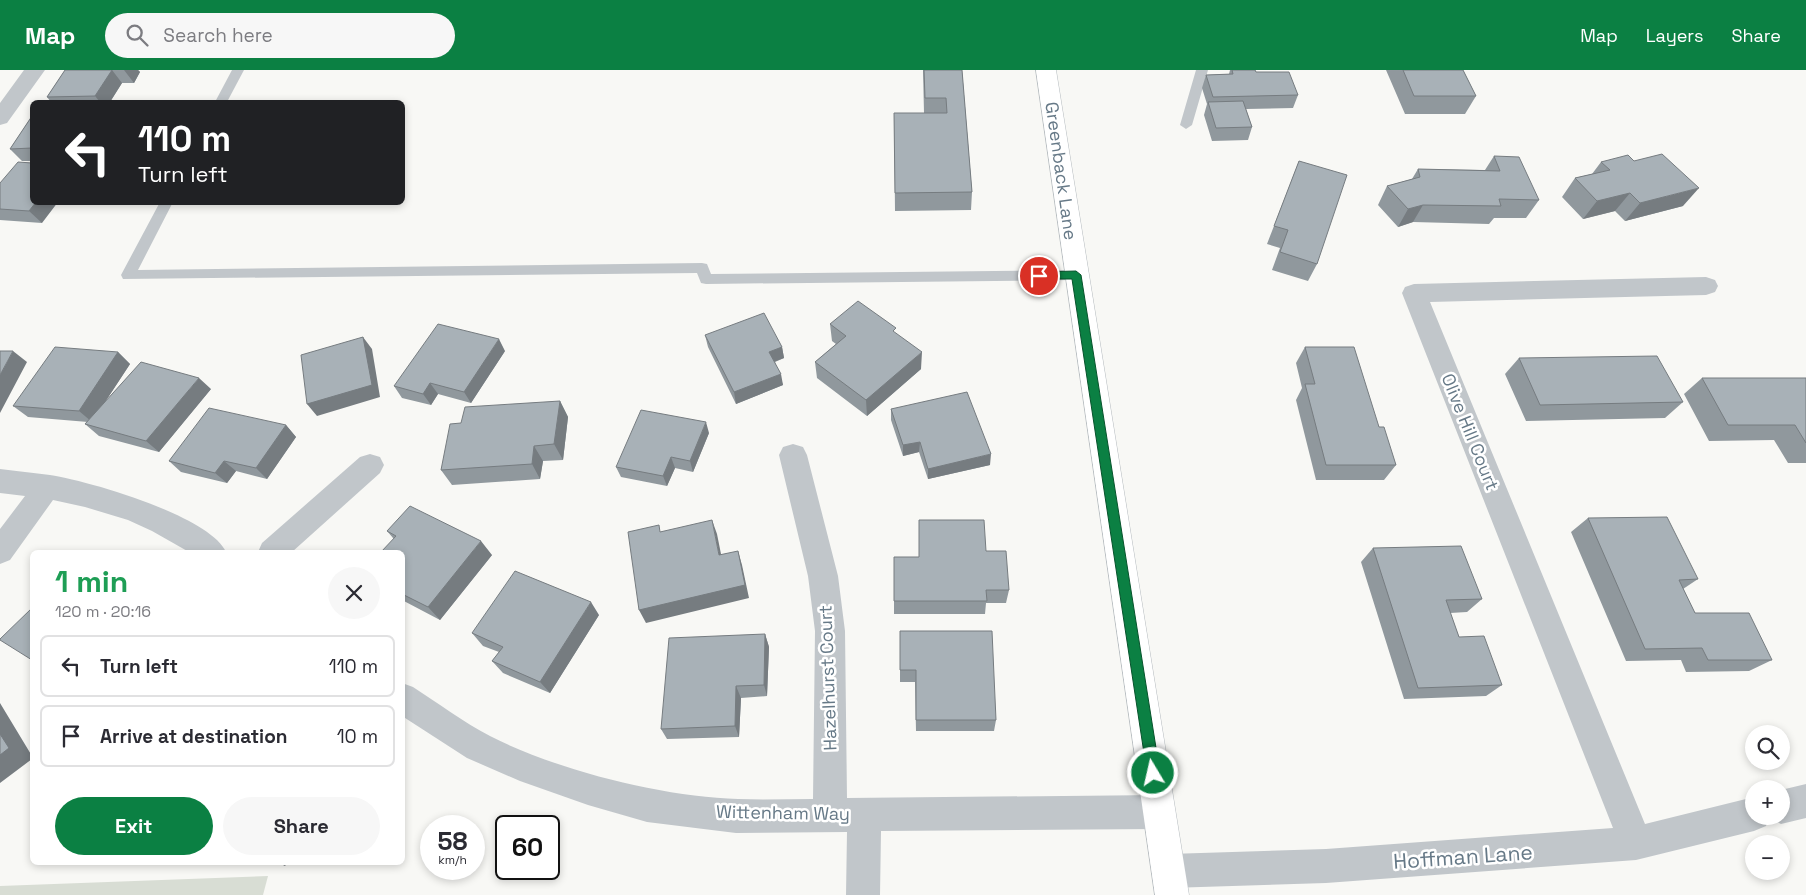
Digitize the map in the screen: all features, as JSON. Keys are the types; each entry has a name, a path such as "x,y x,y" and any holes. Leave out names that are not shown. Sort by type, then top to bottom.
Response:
{"main road":[{"name":"Greenback Lane","path":"1046,70 1076,275 1171,883"}],"street":[{"path":"0,118 35,70"},
{"name":"Olive Hill Court","path":"1636,843 1414,293 1706,286"},
{"name":"Hazelhurst Court","path":"793,455 823,576 830,631 830,816"},
{"path":"274,550 370,466"},
{"path":"0,481 76,491 130,507 186,534 209,550"},
{"path":"0,551 48,486"},
{"name":"Wittenham Way","path":"405,700 478,747 531,770 588,789 648,805 736,816 1159,812"},
{"path":"1790,805 1806,801"},
{"path":"863,895 864,814"},
{"name":"Hoffman Lane","path":"1171,883 1326,866 1636,843 1745,816"}],"lane":[{"path":"222,100 238,70"},
{"path":"1186,125 1202,70"},
{"path":"165,205 128,275 702,268 706,279 1076,275"}],"shaded area":[{"path":"268,876 263,895 0,895 0,886"}],"building":[{"path":"65,70 112,70 95,96 47,97"},
{"path":"924,70 962,70 972,192 895,193 894,113 947,113 946,98 925,98"},
{"path":"1232,70 1289,72 1298,95 1213,97 1206,75 1233,74"},
{"path":"1403,70 1463,70 1476,96 1414,96"},
{"path":"1243,101 1252,127 1216,128 1208,102"},
{"path":"30,119 30,148 10,149"},
{"path":"1662,154 1699,188 1640,203 1630,193 1597,201 1575,178 1610,170 1601,162 1628,155 1634,161"},
{"path":"1494,156 1519,157 1539,200 1499,199 1501,206 1423,205 1408,209 1387,186 1420,177 1418,169 1500,171"},
{"path":"1299,161 1347,175 1317,264 1280,252 1288,230 1274,226"},
{"path":"18,162 30,163 30,205 34,205 29,211 0,209 0,183"},
{"path":"858,301 896,328 893,331 922,352 866,400 815,362 846,336 830,324"},
{"path":"764,313 782,347 769,352 781,374 734,392 705,335"},
{"path":"438,324 499,339 464,392 430,383 423,394 394,386"},
{"path":"363,337 372,385 307,404 301,355"},
{"path":"55,347 118,352 79,411 13,406"},
{"path":"1305,347 1354,347 1379,427 1384,427 1396,465 1326,465 1305,384 1315,384"},
{"path":"0,351 13,351 0,375"},
{"path":"1657,356 1683,402 1540,405 1519,358"},
{"path":"141,362 199,378 146,441 85,424"},
{"path":"1702,378 1806,378 1806,443 1795,425 1728,425"},
{"path":"967,392 991,454 928,469 920,442 903,445 891,409"},
{"path":"560,401 554,444 534,446 532,464 441,470 450,424 461,423 465,407"},
{"path":"209,408 286,425 256,468 224,461 215,473 169,461"},
{"path":"641,410 706,422 690,461 671,457 663,476 616,467"},
{"path":"410,506 481,541 428,607 405,596 405,550 383,550 396,536 387,531"},
{"path":"1667,517 1698,579 1679,580 1695,613 1749,613 1772,660 1708,660 1702,648 1645,649 1588,518"},
{"path":"712,520 719,555 738,551 745,585 639,610 628,532 659,525 660,532"},
{"path":"919,520 984,520 986,551 1006,551 1009,590 986,590 987,601 894,601 894,557 919,557"},
{"path":"1461,546 1482,599 1446,600 1459,637 1484,636 1502,685 1418,688 1373,548"},
{"path":"515,571 591,602 540,682 492,661 503,647 472,633"},
{"path":"30,610 30,659 0,639"},
{"path":"900,631 992,631 996,720 916,720 916,670 900,670"},
{"path":"765,634 764,685 736,686 735,726 661,729 669,638"},
{"path":"0,734 9,748 0,755"}],"route":[{"path":"1039,276 1076,275 1153,773"}]}
